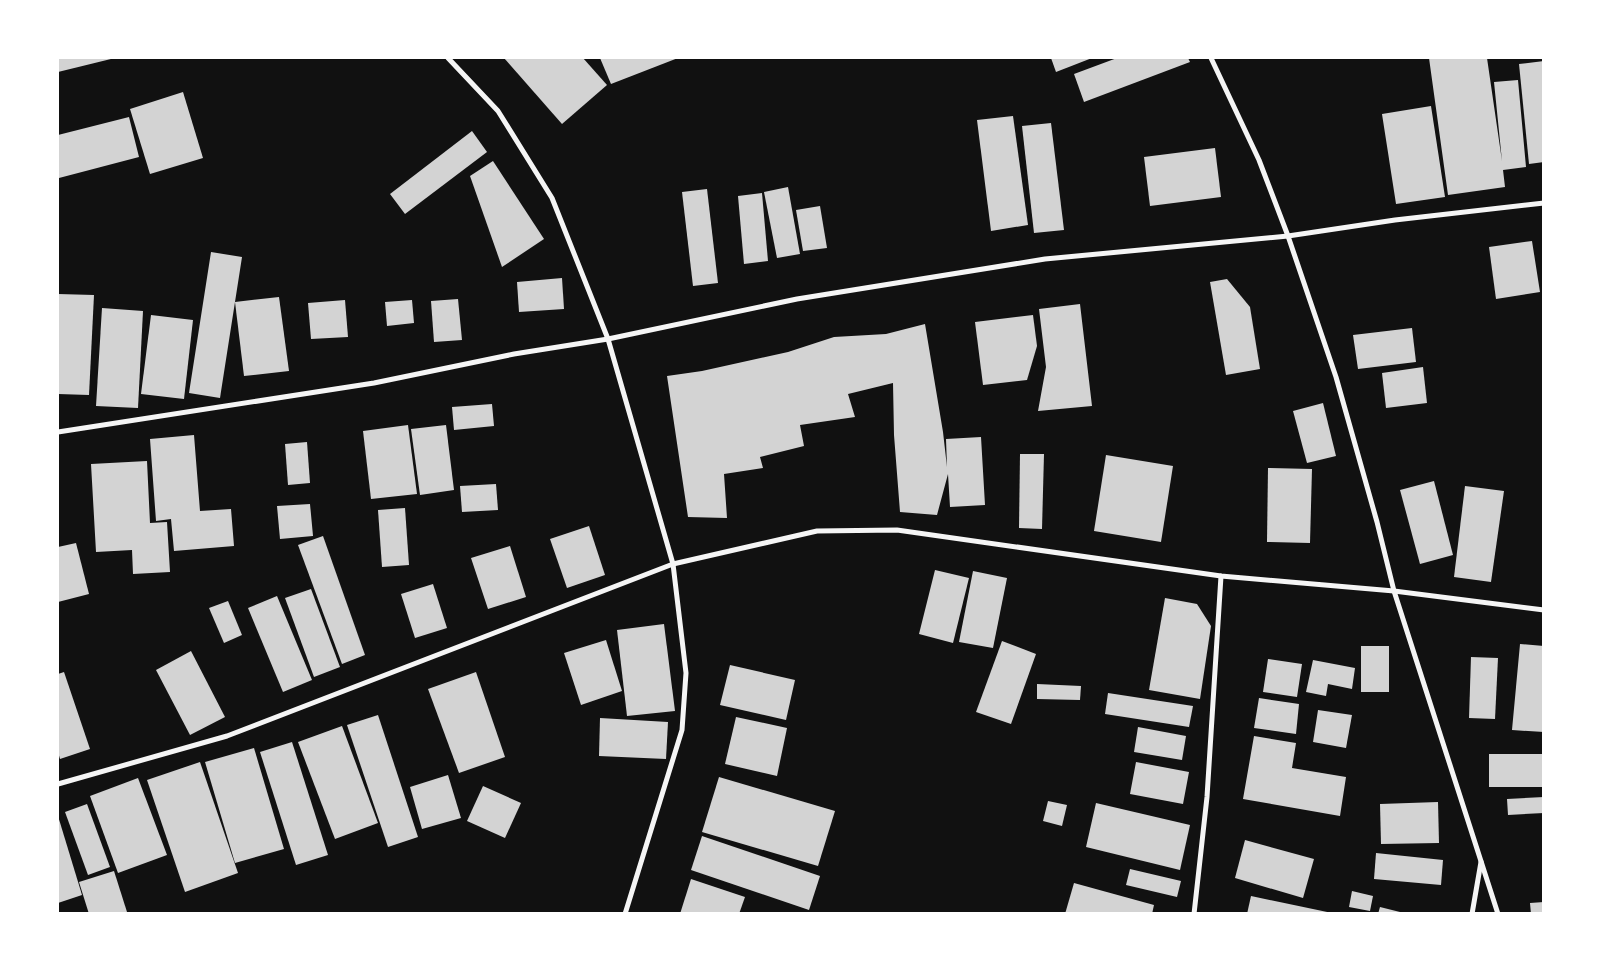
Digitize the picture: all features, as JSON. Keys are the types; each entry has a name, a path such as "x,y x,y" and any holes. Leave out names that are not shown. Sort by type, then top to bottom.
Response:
{"street":[{"path":"448,58 498,111 552,198 608,338 673,564 686,673 682,730 625,914"},
{"path":"1211,58 1259,160 1288,236 1336,377 1377,522 1394,591 1498,914"},
{"path":"58,432 374,384 514,354 608,338 797,299 1045,259 1288,236 1395,220 1544,203"},
{"path":"58,784 227,736 673,564 817,532 897,530 1221,576 1394,591 1544,610"},
{"path":"1194,914 1207,797 1221,576"},
{"path":"1472,914 1481,862"}],"building":[{"path":"58,58 115,58 58,72"},
{"path":"504,58 583,58 607,85 562,124"},
{"path":"600,58 678,58 611,84"},
{"path":"1051,58 1092,58 1056,72"},
{"path":"1117,58 1188,58 1190,62 1084,102 1074,74"},
{"path":"1429,58 1487,58 1502,161 1494,82 1518,80 1526,167 1503,170 1505,187 1448,195"},
{"path":"1544,61 1544,162 1529,164 1519,64"},
{"path":"183,92 203,158 150,174 130,109"},
{"path":"1431,106 1445,197 1396,204 1382,114"},
{"path":"1013,116 1028,225 991,231 977,120"},
{"path":"129,117 139,157 59,178 58,135"},
{"path":"1051,123 1064,230 1034,233 1022,126"},
{"path":"472,131 487,152 405,214 390,194"},
{"path":"1215,148 1221,197 1150,206 1144,157"},
{"path":"493,161 544,239 502,267 470,176"},
{"path":"788,187 800,254 777,258 764,192"},
{"path":"707,189 718,283 693,286 682,192"},
{"path":"762,193 768,261 744,264 738,196"},
{"path":"820,206 827,248 803,251 796,210"},
{"path":"1532,241 1540,292 1496,299 1489,247"},
{"path":"211,252 242,257 220,398 189,393"},
{"path":"562,278 564,309 519,312 517,282"},
{"path":"1227,279 1250,307 1260,369 1226,375 1210,282"},
{"path":"58,294 94,295 89,395 58,394"},
{"path":"279,297 289,371 244,376 235,302"},
{"path":"458,299 462,340 434,342 431,301"},
{"path":"345,300 348,337 311,339 308,303"},
{"path":"412,300 414,323 387,326 385,302"},
{"path":"1080,304 1092,406 1038,411 1046,367 1039,309"},
{"path":"102,308 143,311 138,408 96,406"},
{"path":"151,315 193,320 184,399 141,394"},
{"path":"1033,315 1037,346 1027,380 983,385 975,322"},
{"path":"925,324 947,467 946,439 981,437 985,505 950,507 948,474 937,515 900,512 894,435 893,383 848,394 855,417 800,425 804,446 760,457 763,468 724,474 727,518 688,517 667,376 702,371 788,352 834,337 886,334"},
{"path":"1412,328 1416,362 1358,369 1353,335"},
{"path":"1423,367 1427,403 1386,408 1382,373"},
{"path":"1323,403 1336,456 1307,463 1293,411"},
{"path":"492,404 494,426 454,430 452,407"},
{"path":"408,425 417,494 371,499 363,431"},
{"path":"446,425 454,490 420,495 411,429"},
{"path":"194,435 200,511 231,509 234,546 174,551 171,519 156,521 150,439"},
{"path":"307,442 310,483 288,485 285,444"},
{"path":"1020,454 1044,454 1042,529 1019,528"},
{"path":"1106,455 1173,466 1161,542 1094,531"},
{"path":"147,461 150,523 167,522 170,572 133,574 132,550 96,552 91,464"},
{"path":"1268,468 1312,469 1310,543 1267,542"},
{"path":"1434,481 1453,555 1420,564 1400,490"},
{"path":"496,484 498,510 462,512 460,486"},
{"path":"1465,486 1504,491 1491,582 1454,577"},
{"path":"310,504 313,536 280,539 277,506"},
{"path":"405,508 409,565 382,567 378,510"},
{"path":"589,526 605,575 567,588 550,539"},
{"path":"323,536 365,655 342,664 298,545"},
{"path":"76,543 89,594 58,602 58,547"},
{"path":"510,546 526,597 488,609 471,558"},
{"path":"935,570 969,578 953,643 919,634"},
{"path":"973,571 1007,578 993,648 959,642"},
{"path":"433,584 447,628 415,638 401,594"},
{"path":"311,589 340,667 314,677 285,598"},
{"path":"277,596 312,680 283,692 248,608"},
{"path":"1165,598 1197,604 1211,626 1200,699 1149,690"},
{"path":"228,601 242,635 224,643 209,608"},
{"path":"664,624 675,711 627,716 617,630"},
{"path":"606,640 622,691 581,705 564,653"},
{"path":"1002,641 1036,654 1011,724 976,712"},
{"path":"1520,644 1544,646 1544,732 1512,730"},
{"path":"1361,646 1389,646 1389,692 1361,692"},
{"path":"191,651 225,717 190,735 156,670"},
{"path":"1471,657 1498,658 1495,719 1469,718"},
{"path":"1268,659 1302,664 1297,697 1263,692"},
{"path":"1313,660 1355,668 1352,689 1328,684 1326,696 1306,692"},
{"path":"730,665 795,680 786,720 720,705"},
{"path":"64,672 90,749 60,759 58,752 58,674"},
{"path":"476,672 505,757 459,773 428,689"},
{"path":"1037,684 1081,686 1080,700 1037,699"},
{"path":"1108,693 1193,706 1189,727 1105,714"},
{"path":"1259,698 1299,704 1296,734 1254,728"},
{"path":"1318,710 1352,715 1346,748 1313,742"},
{"path":"378,715 418,837 388,847 347,725"},
{"path":"736,717 787,728 777,776 725,764"},
{"path":"600,718 668,722 666,759 599,756"},
{"path":"342,726 378,823 335,839 298,742"},
{"path":"1138,727 1186,736 1182,760 1134,752"},
{"path":"1254,736 1296,743 1292,768 1346,777 1340,816 1243,799"},
{"path":"292,742 328,855 296,865 260,752"},
{"path":"254,748 284,849 235,863 205,762"},
{"path":"1489,754 1544,754 1544,787 1489,787"},
{"path":"200,762 238,873 185,892 147,780"},
{"path":"1136,762 1189,772 1183,804 1130,794"},
{"path":"448,775 461,818 422,829 410,787"},
{"path":"719,777 835,811 818,866 702,832"},
{"path":"138,778 167,855 118,873 90,796"},
{"path":"483,786 521,803 505,838 467,821"},
{"path":"1544,797 1544,813 1508,815 1507,799"},
{"path":"1048,801 1067,805 1062,826 1043,821"},
{"path":"1438,802 1439,843 1381,844 1380,804"},
{"path":"1096,803 1190,825 1180,870 1086,847"},
{"path":"87,804 110,867 88,875 65,812"},
{"path":"58,816 82,895 58,903"},
{"path":"702,836 820,876 809,910 691,870"},
{"path":"1245,840 1314,859 1303,898 1235,878"},
{"path":"1376,853 1443,860 1441,885 1374,879"},
{"path":"1130,869 1181,881 1177,897 1126,885"},
{"path":"114,871 127,912 122,914 89,914 79,882"},
{"path":"691,879 745,897 739,914 680,914"},
{"path":"1074,883 1154,905 1152,914 1065,914"},
{"path":"1352,891 1373,896 1370,911 1349,907"},
{"path":"1251,896 1332,913 1332,914 1247,914"},
{"path":"1544,902 1544,914 1531,914 1530,903"},
{"path":"1380,907 1404,913 1404,914 1378,914"}]}
